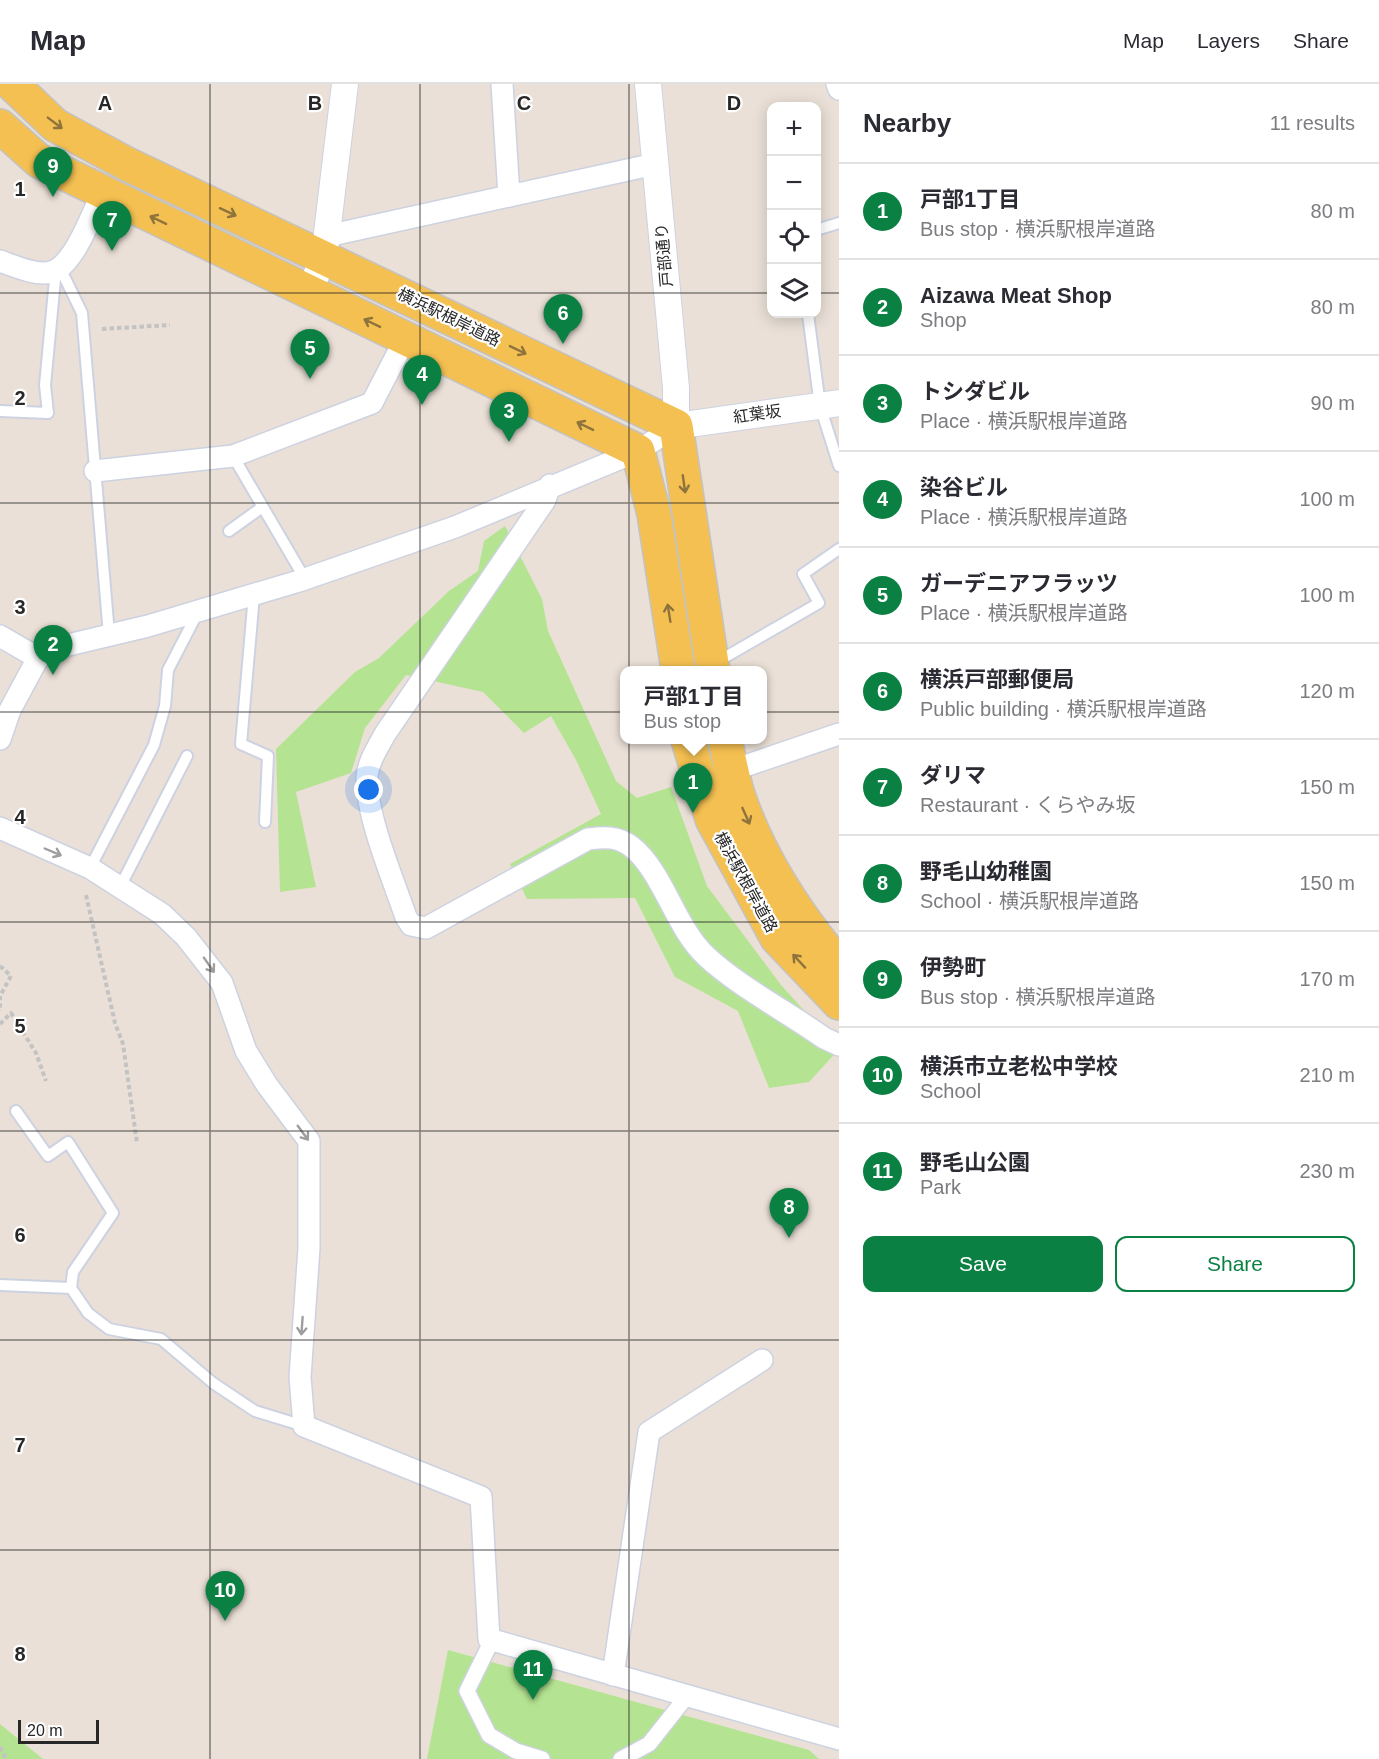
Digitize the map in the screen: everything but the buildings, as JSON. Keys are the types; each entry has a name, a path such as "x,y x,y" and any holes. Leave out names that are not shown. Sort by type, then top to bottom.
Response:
{"main road":[{"name":"横浜駅根岸道路","path":"12,84 55,125 127,164 326,247 676,426"},
{"path":"0,126 39,161 102,194 638,451 654,514 677,666"},
{"path":"676,426 713,666"},
{"name":"横浜駅根岸道路","path":"689,744 712,819 777,938 839,1003"},
{"name":"横浜駅根岸道路","path":"729,755 740,801 770,870 809,929 839,966"}],"street":[{"path":"308,293 326,247 345,84"},
{"path":"502,84 509,196"},
{"name":"戸部通り","path":"648,84 676,388 676,426"},
{"path":"837,84 839,89"},
{"path":"326,247 509,196 655,164"},
{"path":"0,261 32,271 52,272 70,258 102,194"},
{"path":"95,471 233,456 372,403 405,339"},
{"name":"紅葉坂","path":"676,426 829,404"},
{"path":"0,740 10,710 38,658 64,646 198,612 305,579 455,527 550,485 638,451 676,426"},
{"path":"550,485 545,500 385,734 369,764 367,776 374,819 406,917 411,925 426,928 588,839 606,836 621,840 633,848 648,867 677,916 707,957 824,1038 839,1045"},
{"path":"0,636 38,658"},
{"path":"729,755 839,734"},
{"path":"0,828 94,870 162,914 206,960 222,983 246,1052 267,1085 309,1141 309,1248 300,1366 304,1426 481,1497 489,1639 839,1739"},
{"path":"613,1675 649,1432 762,1360"},
{"path":"492,1640 467,1691 489,1735 516,1751 542,1759"},
{"path":"621,1759 649,1744 687,1696"}],"lane":[{"path":"821,228 839,223"},
{"path":"58,267 82,313 109,635"},
{"path":"0,411 48,413 45,385 58,267"},
{"path":"809,318 829,404 839,466"},
{"path":"233,456 261,508 305,579"},
{"path":"229,531 261,508"},
{"path":"716,666 819,603 803,574 839,549"},
{"path":"254,595 241,744 268,756 266,822"},
{"path":"94,870 154,745 165,706 168,670 198,612"},
{"path":"120,886 187,756"},
{"path":"16,1111 48,1156 68,1142 112,1213 73,1272 70,1288 88,1313 109,1329 161,1339 213,1383 255,1411 304,1426"},
{"path":"0,1285 70,1288"}],"path":[{"path":"83,330 170,325"},
{"path":"94,870 85,896 115,1023 123,1044 137,1143"},
{"path":"0,966 11,976 0,996 0,1011"},
{"path":"0,1024 11,1013 36,1053 46,1081"},
{"path":"0,1747 6,1759"}],"green space":[{"path":"505,526 542,599 548,631 616,781 637,798 671,787 707,886 781,985 839,1049 809,1082 769,1088 738,1011 675,977 635,898 527,899 510,864 601,814 576,760 551,716 524,733 483,692 406,675 365,728 351,773 296,792 316,887 280,892 276,749 355,672 379,658 449,591 478,571 484,541"},
{"path":"448,1650 809,1750 819,1759 427,1759"},
{"path":"0,1724 43,1759 0,1759"}],"place":[{"name":"伊勢町","path":"53,197"},
{"name":"ダリマ","path":"112,251"},
{"name":"横浜戸部郵便局","path":"563,344"},
{"name":"ガーデニアフラッツ","path":"310,379"},
{"name":"染谷ビル","path":"422,405"},
{"name":"トシダビル","path":"509,442"},
{"name":"Aizawa Meat Shop","path":"53,675"},
{"name":"戸部1丁目","path":"693,813"},
{"name":"野毛山幼稚園","path":"789,1238"},
{"name":"横浜市立老松中学校","path":"225,1621"},
{"name":"野毛山公園","path":"533,1700"}]}
